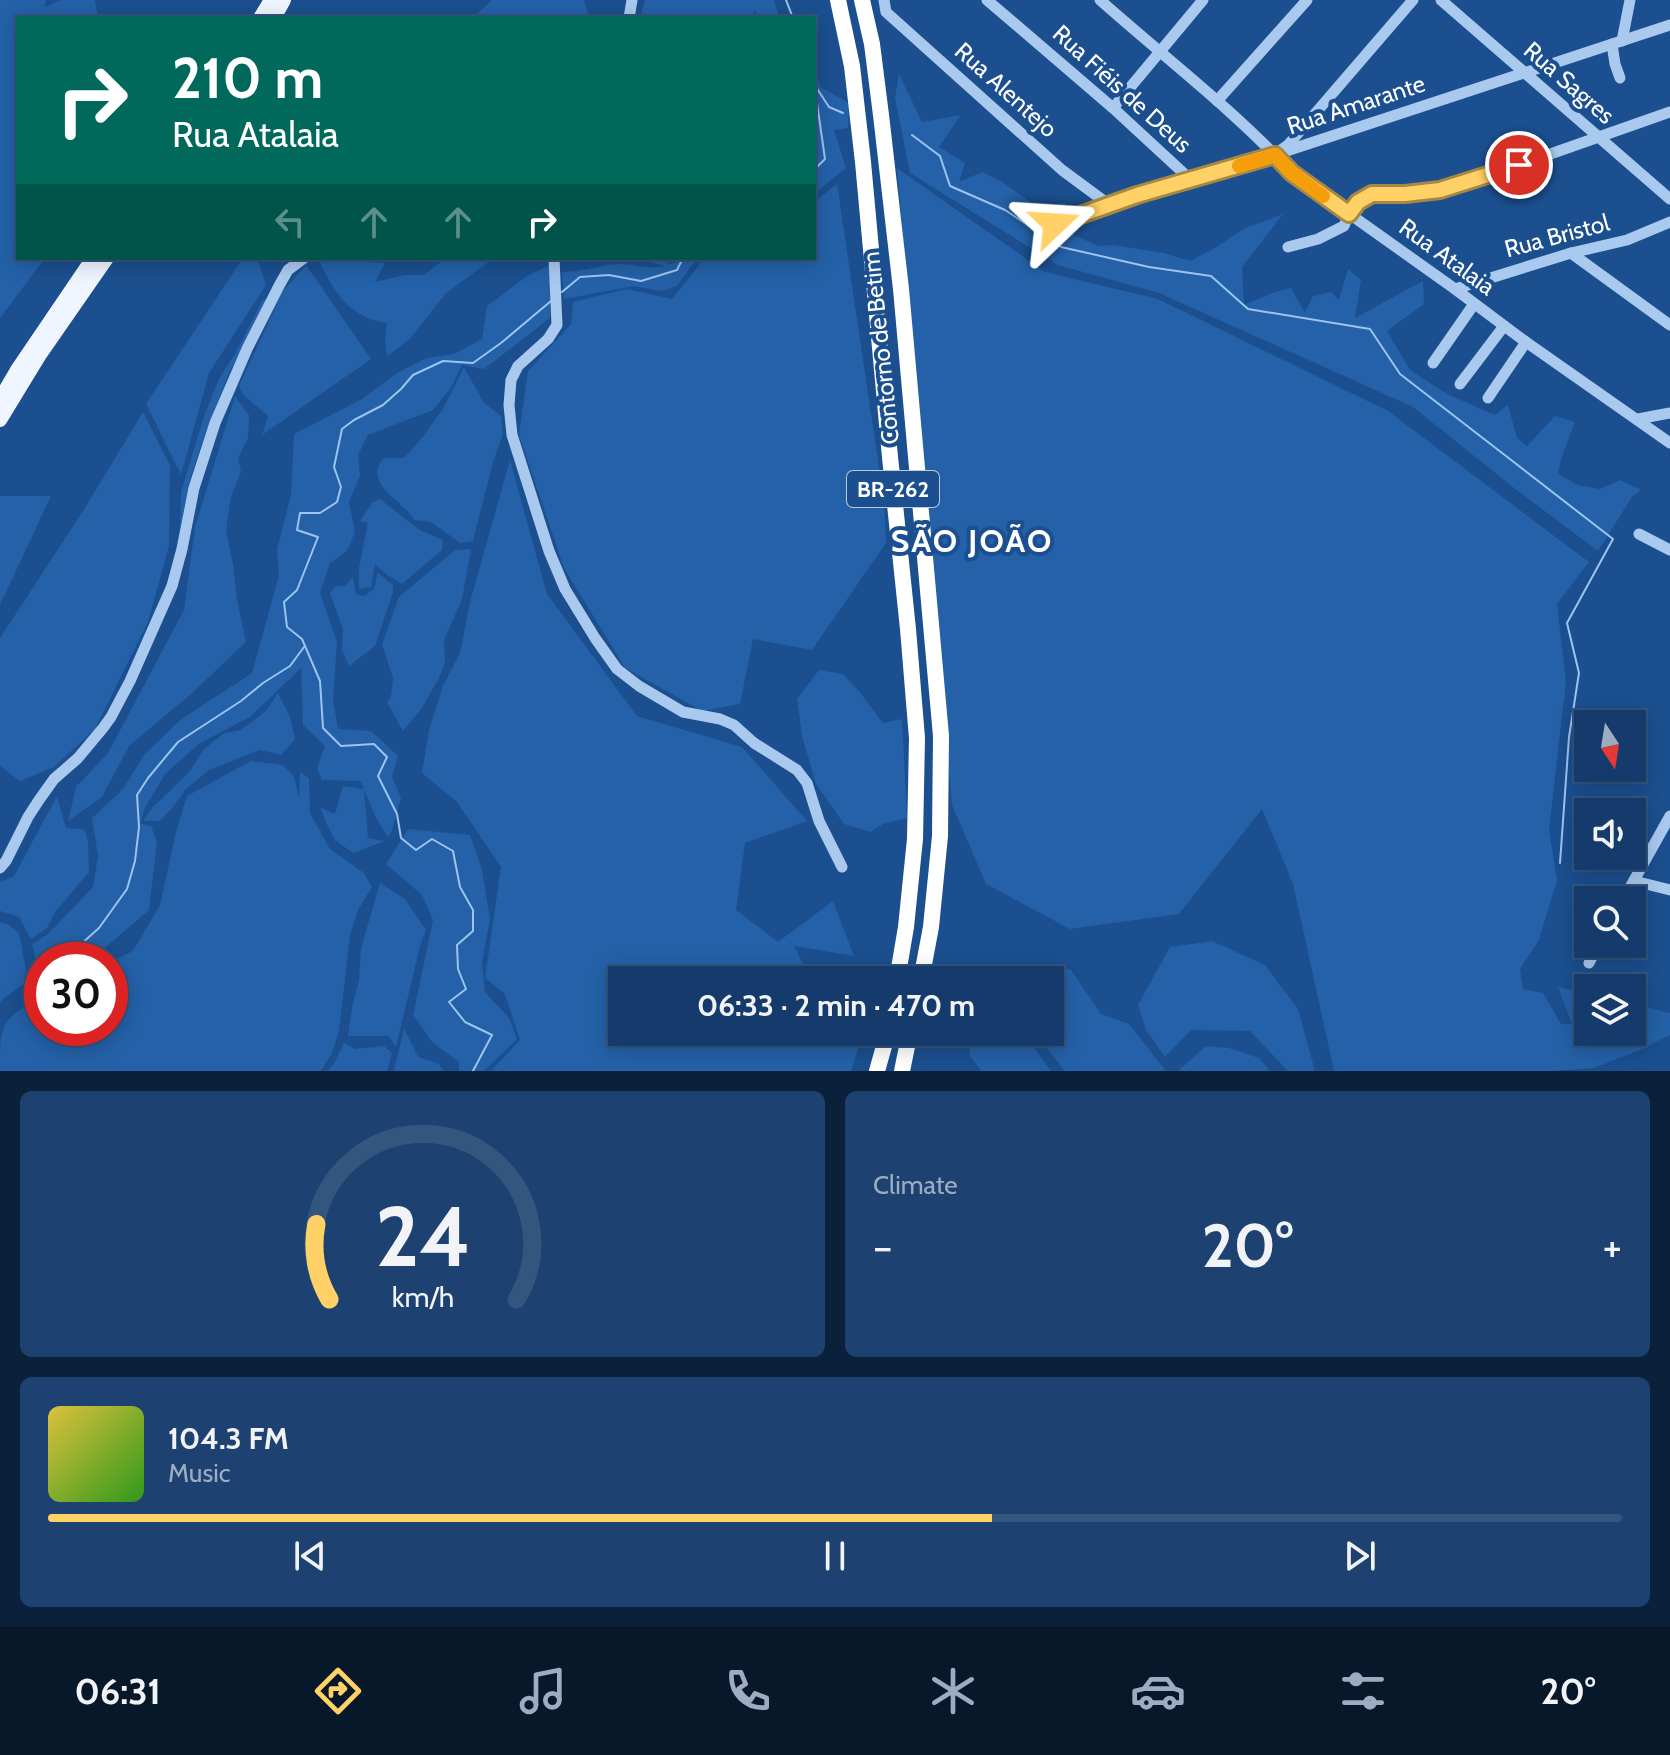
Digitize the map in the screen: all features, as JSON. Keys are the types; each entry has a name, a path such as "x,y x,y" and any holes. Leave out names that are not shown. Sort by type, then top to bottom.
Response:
{"highway":[{"name":"Contorno de Betim","path":"838,0 852,66 863,162 917,738 915,839 899,966"},
{"name":"Contorno de Betim","path":"862,0 872,44 901,289 941,736 940,836 931,927 924,966"},
{"path":"877,1071 884,1046"},
{"path":"902,1071 907,1046"}],"main road":[{"path":"0,399 92,260"},
{"path":"0,420 39,356 106,260"}],"street":[{"path":"885,6 896,0"},
{"name":"Rua Fiéis de Deus","path":"987,0 1191,180"},
{"name":"Rua Atalaia","path":"1100,0 1217,101 1292,173 1670,443"},
{"path":"1113,108 1203,0"},
{"path":"1217,101 1307,0"},
{"path":"1275,155 1288,145 1413,0"},
{"name":"Rua Sagres","path":"1441,0 1670,199"},
{"path":"1620,78 1615,64 1617,43 1630,0"},
{"name":"Rua Alentejo","path":"885,6 1062,170 1108,204"},
{"name":"Rua Amarante","path":"1055,224 1108,204 1275,155 1670,25"},
{"path":"1288,247 1318,239 1344,226 1358,202 1372,194 1440,190 1670,112"},
{"name":"Rua Bristol","path":"1455,289 1571,253 1627,240 1670,222"},
{"path":"1571,253 1670,325"},
{"path":"0,868 39,800 54,779 78,758 103,728 130,681 172,586 194,488 231,382 288,270 301,260"},
{"path":"554,260 557,325 548,339 518,366 511,380 509,405 512,435 549,551 565,589 617,669 683,712 734,725 754,743 797,770 807,783 819,821 842,867"},
{"path":"1433,363 1474,304"},
{"path":"1460,384 1504,326"},
{"path":"1488,398 1526,342"},
{"path":"1638,419 1670,413"},
{"path":"1639,534 1670,550"},
{"path":"1631,886 1670,816"},
{"path":"1634,881 1670,890"},
{"path":"1589,963 1592,958"}],"shaded area":[{"path":"0,0 46,0 45,7 61,0 95,0 98,16 16,16 16,260 44,260 0,318"},
{"path":"492,0 584,0 588,16 475,16"},
{"path":"645,0 774,0 778,16 757,16 756,10 751,16 641,16"},
{"path":"816,72 820,87 849,103 848,128 834,130 846,168 816,192"},
{"path":"899,74 922,122 961,115 939,147 965,163 959,182 982,172 1029,201 1036,215 1065,202 1066,231 1098,246 1113,245 1164,253 1190,261 1243,229 1283,214 1242,267 1244,305 1291,288 1305,313 1313,296 1331,292 1339,300 1348,269 1361,280 1355,318 1423,281 1424,304 1387,331 1410,370 1449,395 1495,415 1508,405 1517,438 1527,446 1555,416 1575,422 1558,474 1578,485 1600,489 1620,480 1641,490 1632,497 1598,551 1413,407 1159,293 1058,265 910,173 895,98"},
{"path":"897,168 1045,272 1158,299 1388,411 1589,562 1557,604 1566,682 1549,830 1557,880 1539,940 1520,969 1523,989 1543,993 1561,1024 1572,1024 1558,987 1574,991 1574,1046 1646,1046 1646,1007 1670,1013 1670,1035 1635,1052 1593,1068 1552,1071 1334,1071 1293,884 1262,809 1179,914 1070,929 986,884 952,805"},
{"path":"837,184 884,501 886,543 812,650 753,639 740,704 702,711 625,668 564,568 519,435 528,371 571,324 573,302 627,289 672,299 703,260 816,260 816,200"},
{"path":"242,260 258,260 266,285 209,373 181,475 146,404"},
{"path":"319,260 385,263 375,282 404,275 424,275 442,261 491,260 446,293 409,340 387,356 387,323 362,316 344,302"},
{"path":"645,260 669,260 667,265 676,260 696,260 677,286 662,291 634,286 564,299 562,272 620,264 664,266"},
{"path":"306,265 371,359 262,435 268,416 244,396 239,386 283,291"},
{"path":"550,265 550,318 484,369 462,365 451,388 433,410 368,435 358,455 360,476 349,502 355,532 347,551 330,563 320,593 337,642 333,700 338,729 371,731 398,756 392,777 401,798 388,837 364,790 368,838 385,841 353,853 335,840 327,825 320,807 335,814 343,786 364,789 361,781 322,780 317,768 325,746 303,725 301,668 250,717 200,743 165,774 140,823 151,826 157,842 149,910 112,942 35,942 48,934 93,887 98,856 92,818 123,789 144,755 180,720 252,673 279,575 277,549 291,495 294,434 362,399 397,373 427,358 454,354 482,339 487,306 527,276"},
{"path":"270,297 229,373 205,434 191,476 172,568 180,527 181,492 204,416 219,379 262,301"},
{"path":"464,367 484,403 501,416 503,434 473,541 460,543 431,522 414,520 381,484 378,467 384,458 404,458 422,438 444,407"},
{"path":"235,396 249,415 248,438 238,458 241,472 231,496 226,531 246,642 129,746 102,797 68,821 76,787 108,753 184,610 195,527"},
{"path":"143,412 170,465 169,546 148,622 95,729 54,767 20,781 0,766 0,638"},
{"path":"510,460 547,594 637,716 742,747 807,821 745,843 736,910 778,942 833,901 854,956 794,946 804,966 608,966 608,1046 859,1046 851,1071 491,1071 520,1040 505,994 485,978 501,867 457,802 422,773 429,730 443,686 460,653 470,602"},
{"path":"0,496 51,496 0,605"},
{"path":"380,499 418,529 443,540 442,550 402,584 375,564 371,587 359,589 359,568 368,523 360,521 372,503"},
{"path":"471,549 462,599 444,640 445,663 422,708 403,731 387,702 391,696 393,678 382,644 399,597 455,550"},
{"path":"378,573 393,585 393,592 375,646 349,666 342,650 343,630 330,593 336,586 345,586 353,577 356,594 364,596 374,589"},
{"path":"819,670 843,674 883,723 902,719 907,818 883,824 870,832 844,824 816,784 802,736 797,699"},
{"path":"278,693 290,717 295,739 281,755 260,750 209,770 186,789 160,821 143,821 190,771 203,750 224,733 241,730 267,710"},
{"path":"251,761 283,765 294,776 299,799 300,772 309,778 310,813 330,849 364,873 372,887 358,910 350,935 339,1031 332,1053 321,1071 0,1071 5,1025 24,1008 24,1046 128,1046 128,953 133,951 160,905 187,796"},
{"path":"57,796 66,828 84,829 88,841 89,872 55,912 47,928 31,939 19,917 0,911 0,882 14,876"},
{"path":"408,829 470,835 482,870 490,919 482,963 485,992 509,1018 517,1039 484,1071 459,1071 459,1062 432,1042 413,1015 433,920 422,895 386,864"},
{"path":"380,883 405,899 426,930 396,1047 389,1036 348,1036 359,980 361,948"},
{"path":"0,922 19,933 24,984 0,1004"},
{"path":"1212,941 1265,965 1298,1009 1315,1071 1288,1071 1250,1031 1191,1030 1165,1057 1146,1030 1138,1005 1170,947"},
{"path":"1064,969 1071,970 1101,1014 1129,1024 1166,1071 1065,1071 1045,1046 1064,1046"},
{"path":"404,1028 418,1057 439,1064 443,1071 394,1071"},
{"path":"344,1043 355,1049 384,1046 392,1053 387,1071 327,1071"},
{"path":"969,1046 1032,1046 1051,1071 981,1071 970,1056"},
{"path":"1206,1046 1229,1048 1259,1058 1270,1071 1178,1071"}],"waterway":[{"path":"786,0 792,16"},
{"path":"816,87 829,107 843,113"},
{"path":"816,96 825,159 816,168"},
{"path":"912,135 940,156 950,186 1005,210 1061,247 1149,267 1211,276 1248,309 1370,329 1400,374 1613,539 1567,623 1579,673 1569,737 1560,863"},
{"path":"562,292 580,277 609,275 641,281 677,270 682,260"},
{"path":"473,1071 492,1035 465,1022 449,1002 466,989 458,969 457,945 473,931 473,910 460,887 453,851 432,839 416,850 401,838 397,814 378,776 387,757 374,744 341,746 323,728 320,681 302,639 287,627 284,602 297,590 318,537 297,530 300,513 320,513 337,502 341,487 334,467 342,429 383,405 413,375 443,361 473,363 551,301"},
{"path":"83,942 99,928 127,889 135,861 139,827 137,795 148,778 178,742 290,666 304,647"}],"slow traffic":[{"path":"1239,166 1275,155 1292,173 1323,196"}],"district":[{"name":"SÃO JOÃO","path":"972,541"}],"route":[{"path":"1055,224 1137,195 1275,155 1292,173 1349,214 1358,202 1372,194 1440,190 1519,165"}]}
